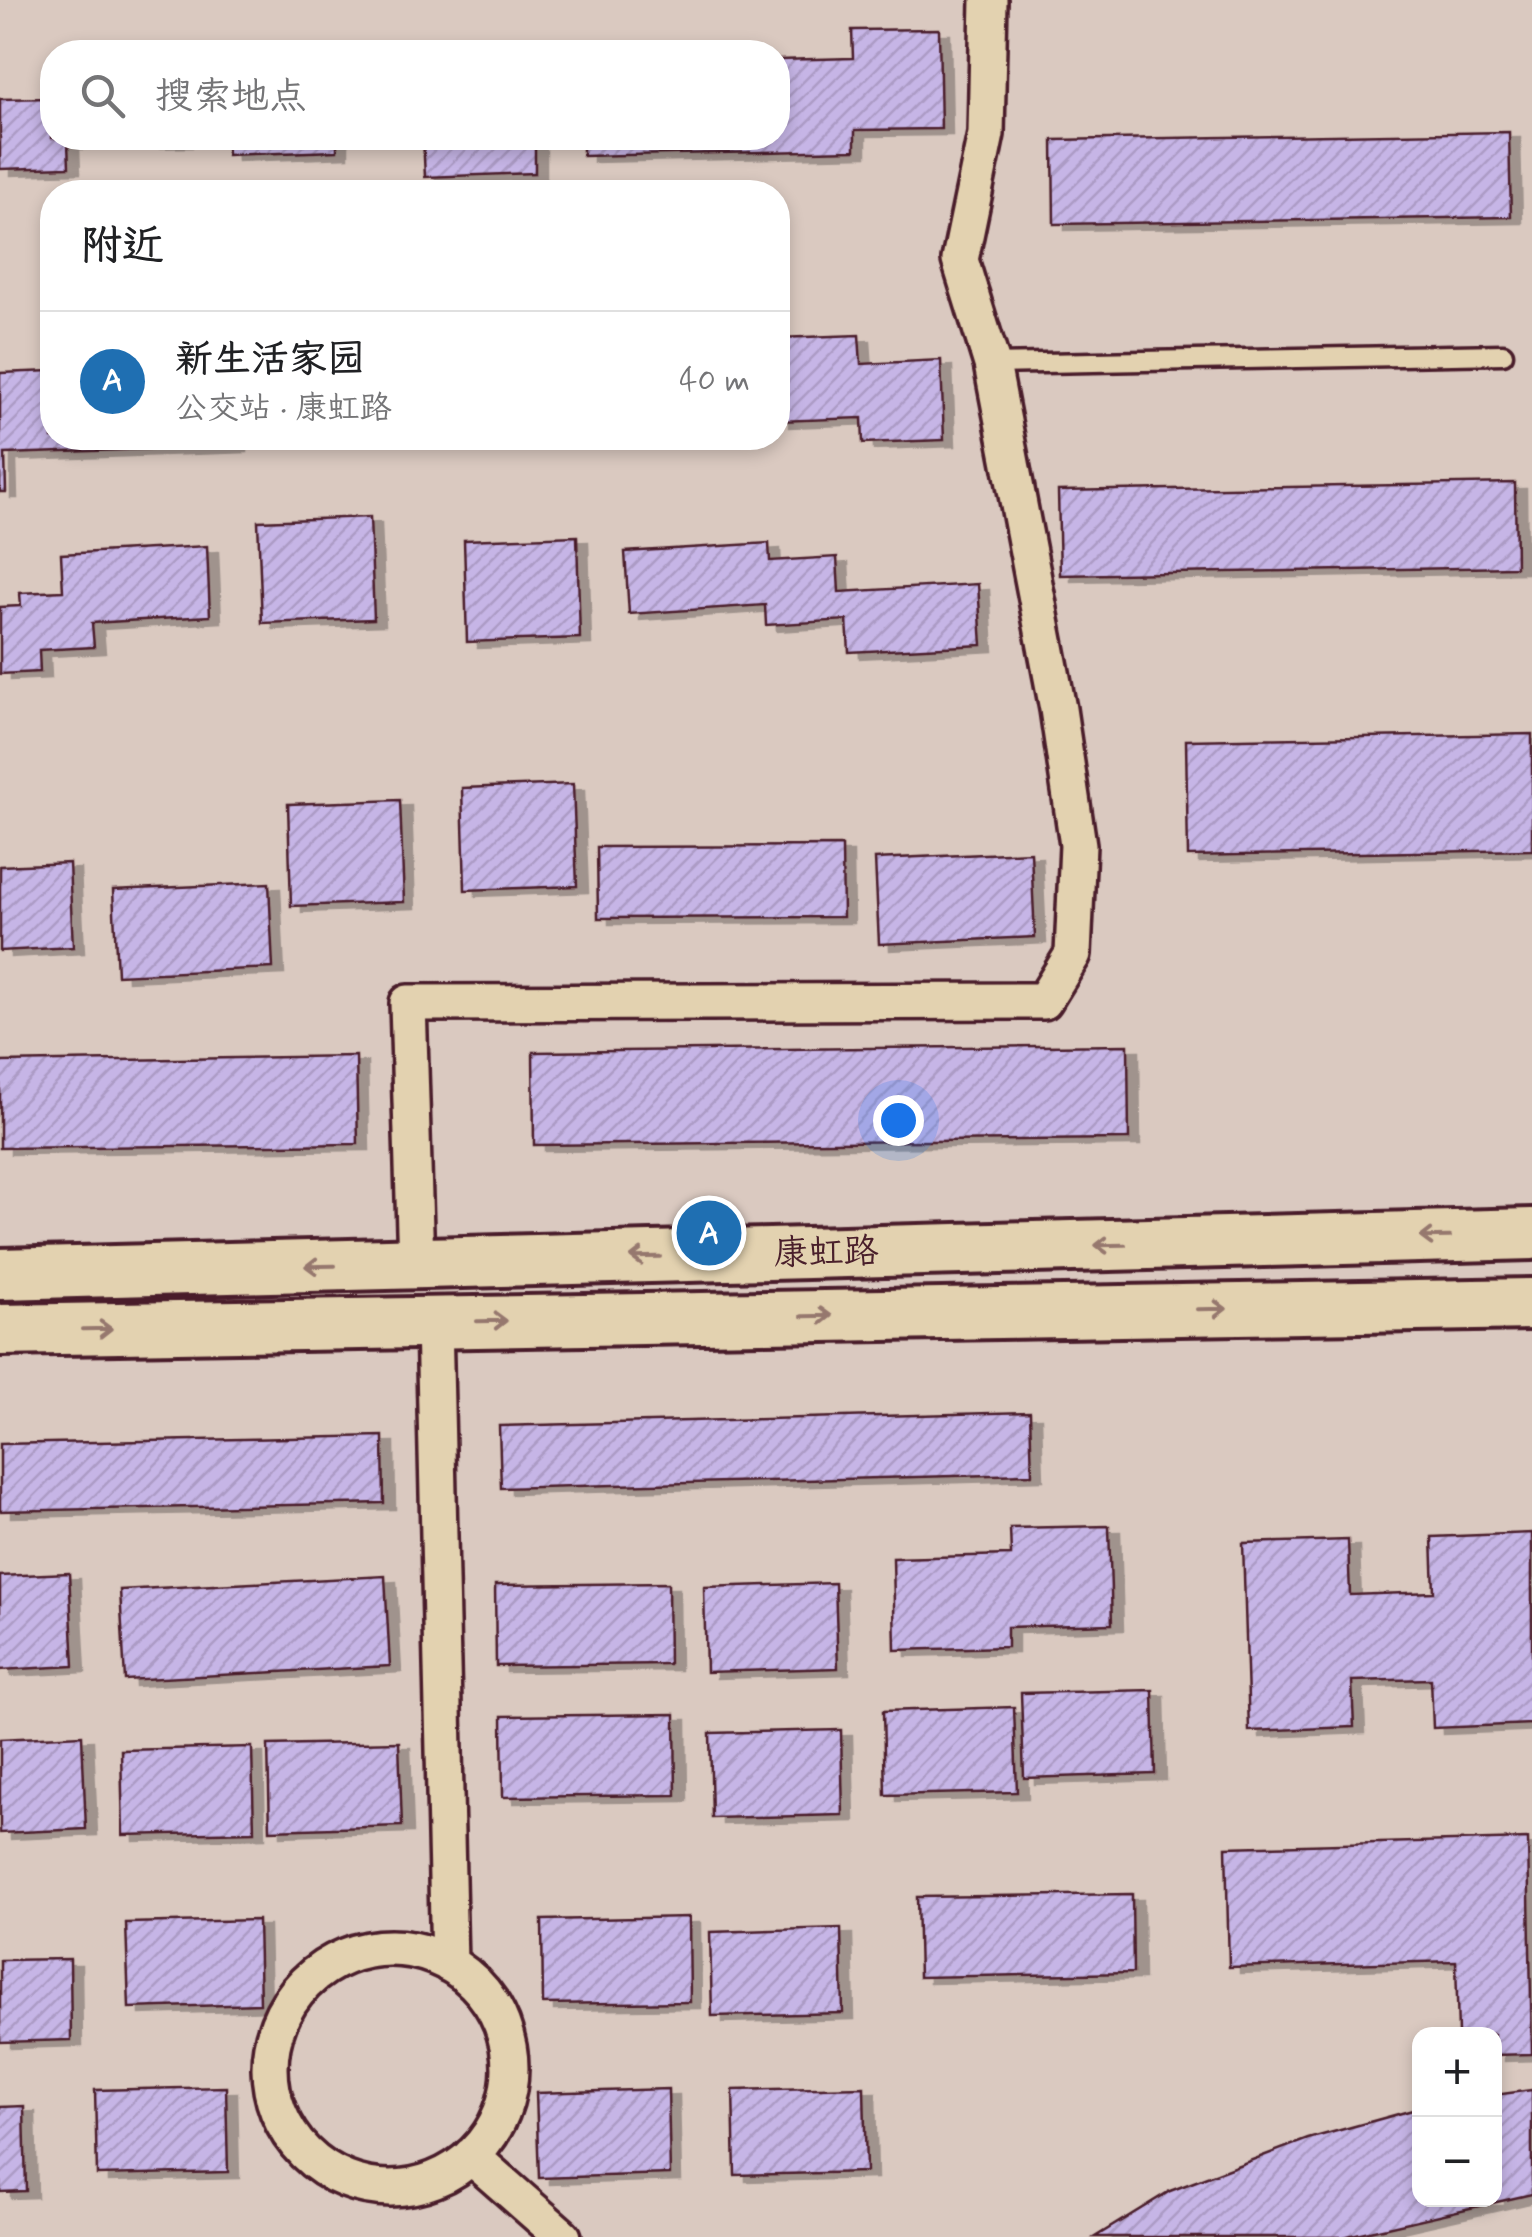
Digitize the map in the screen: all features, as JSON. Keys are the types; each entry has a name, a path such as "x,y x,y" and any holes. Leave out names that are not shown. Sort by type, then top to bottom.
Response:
{"main road":[{"name":"康虹路","path":"0,1274 1532,1234"},
{"name":"康虹路","path":"0,1330 1532,1304"}],"street":[{"path":"416,1264 408,1003 1044,1000 1073,954 1078,845 1058,709 992,364 960,260 986,134 989,0"},
{"path":"434,1322 449,1964"},
{"path":"382,1948 424,1952 449,1964 461,1970 489,1998 507,2032 512,2071 504,2110 486,2144 456,2170 420,2186 381,2189 343,2180 309,2159 285,2128 271,2092 270,2052 282,2013 307,1980 342,1957 382,1948"},
{"path":"472,2156 562,2237"}],"lane":[{"path":"992,364 1503,354"}],"building":[{"path":"939,29 941,129 855,130 855,150 583,156 583,150 790,150 790,60 853,58 852,30"},
{"path":"40,98 40,150 68,150 69,167 0,169 0,99"},
{"path":"1509,132 1511,217 1054,224 1053,140"},
{"path":"227,150 337,150 337,151 227,155"},
{"path":"424,150 535,150 535,173 425,177"},
{"path":"859,335 861,364 941,360 944,440 863,443 862,418 790,421 790,338"},
{"path":"40,371 40,450 120,450 5,454 6,492 0,492 0,373"},
{"path":"1515,483 1516,567 1060,575 1058,491"},
{"path":"370,517 374,619 262,623 258,521"},
{"path":"577,536 580,638 467,642 464,540"},
{"path":"769,543 770,561 837,557 839,592 978,584 982,645 849,652 847,620 766,625 765,605 629,614 625,552"},
{"path":"207,546 210,616 92,623 94,647 39,650 40,672 0,674 0,607 21,606 20,593 63,591 61,554"},
{"path":"1532,734 1532,850 1188,856 1186,740"},
{"path":"573,784 577,886 465,890 462,788"},
{"path":"400,800 404,902 291,906 288,804"},
{"path":"842,846 843,917 598,918 597,847"},
{"path":"1031,852 1035,937 879,944 875,859"},
{"path":"69,863 73,947 0,951 0,866"},
{"path":"269,883 273,968 117,975 113,890"},
{"path":"1128,1045 1129,1139 534,1145 533,1052"},
{"path":"356,1056 358,1144 0,1148 0,1062"},
{"path":"1030,1412 1032,1474 501,1488 499,1426"},
{"path":"383,1436 384,1503 0,1511 0,1444"},
{"path":"1109,1526 1112,1624 1007,1627 1007,1647 895,1650 893,1558 1011,1555 1010,1528"},
{"path":"1532,1533 1532,1724 1433,1728 1431,1679 1352,1681 1354,1727 1249,1731 1243,1543 1348,1540 1350,1595 1434,1592 1432,1537"},
{"path":"69,1573 74,1666 0,1670 0,1576"},
{"path":"385,1576 390,1666 125,1680 120,1590"},
{"path":"668,1583 669,1664 496,1666 495,1585"},
{"path":"835,1583 838,1668 706,1672 704,1587"},
{"path":"1153,1690 1155,1774 1024,1778 1021,1693"},
{"path":"1014,1707 1017,1792 885,1795 883,1711"},
{"path":"675,1714 676,1795 503,1797 502,1716"},
{"path":"841,1730 843,1815 712,1818 710,1733"},
{"path":"82,1735 86,1829 0,1833 0,1739"},
{"path":"399,1742 402,1826 270,1830 268,1745"},
{"path":"252,1747 254,1832 123,1835 121,1750"},
{"path":"1528,1839 1532,2054 1502,2055 1502,2027 1458,2027 1456,1961 1229,1967 1226,1847"},
{"path":"1132,1894 1133,1973 919,1977 917,1897"},
{"path":"689,1917 690,2002 543,2004 542,1920"},
{"path":"258,1920 260,2004 129,2008 126,1923"},
{"path":"841,1928 843,2013 712,2016 710,1932"},
{"path":"70,1959 71,2040 0,2042 0,1960"},
{"path":"226,2087 228,2172 97,2175 95,2090"},
{"path":"864,2087 866,2172 735,2175 733,2090"},
{"path":"668,2089 670,2174 539,2178 536,2093"},
{"path":"1532,2090 1532,2194 1502,2201 1502,2117 1502,2094"},
{"path":"24,2106 26,2191 0,2192 0,2107"},
{"path":"1412,2110 1412,2207 1475,2207 1343,2237 1095,2237 1170,2191 1308,2139"}],"place":[{"name":"新生活家园","path":"709,1233"}]}
